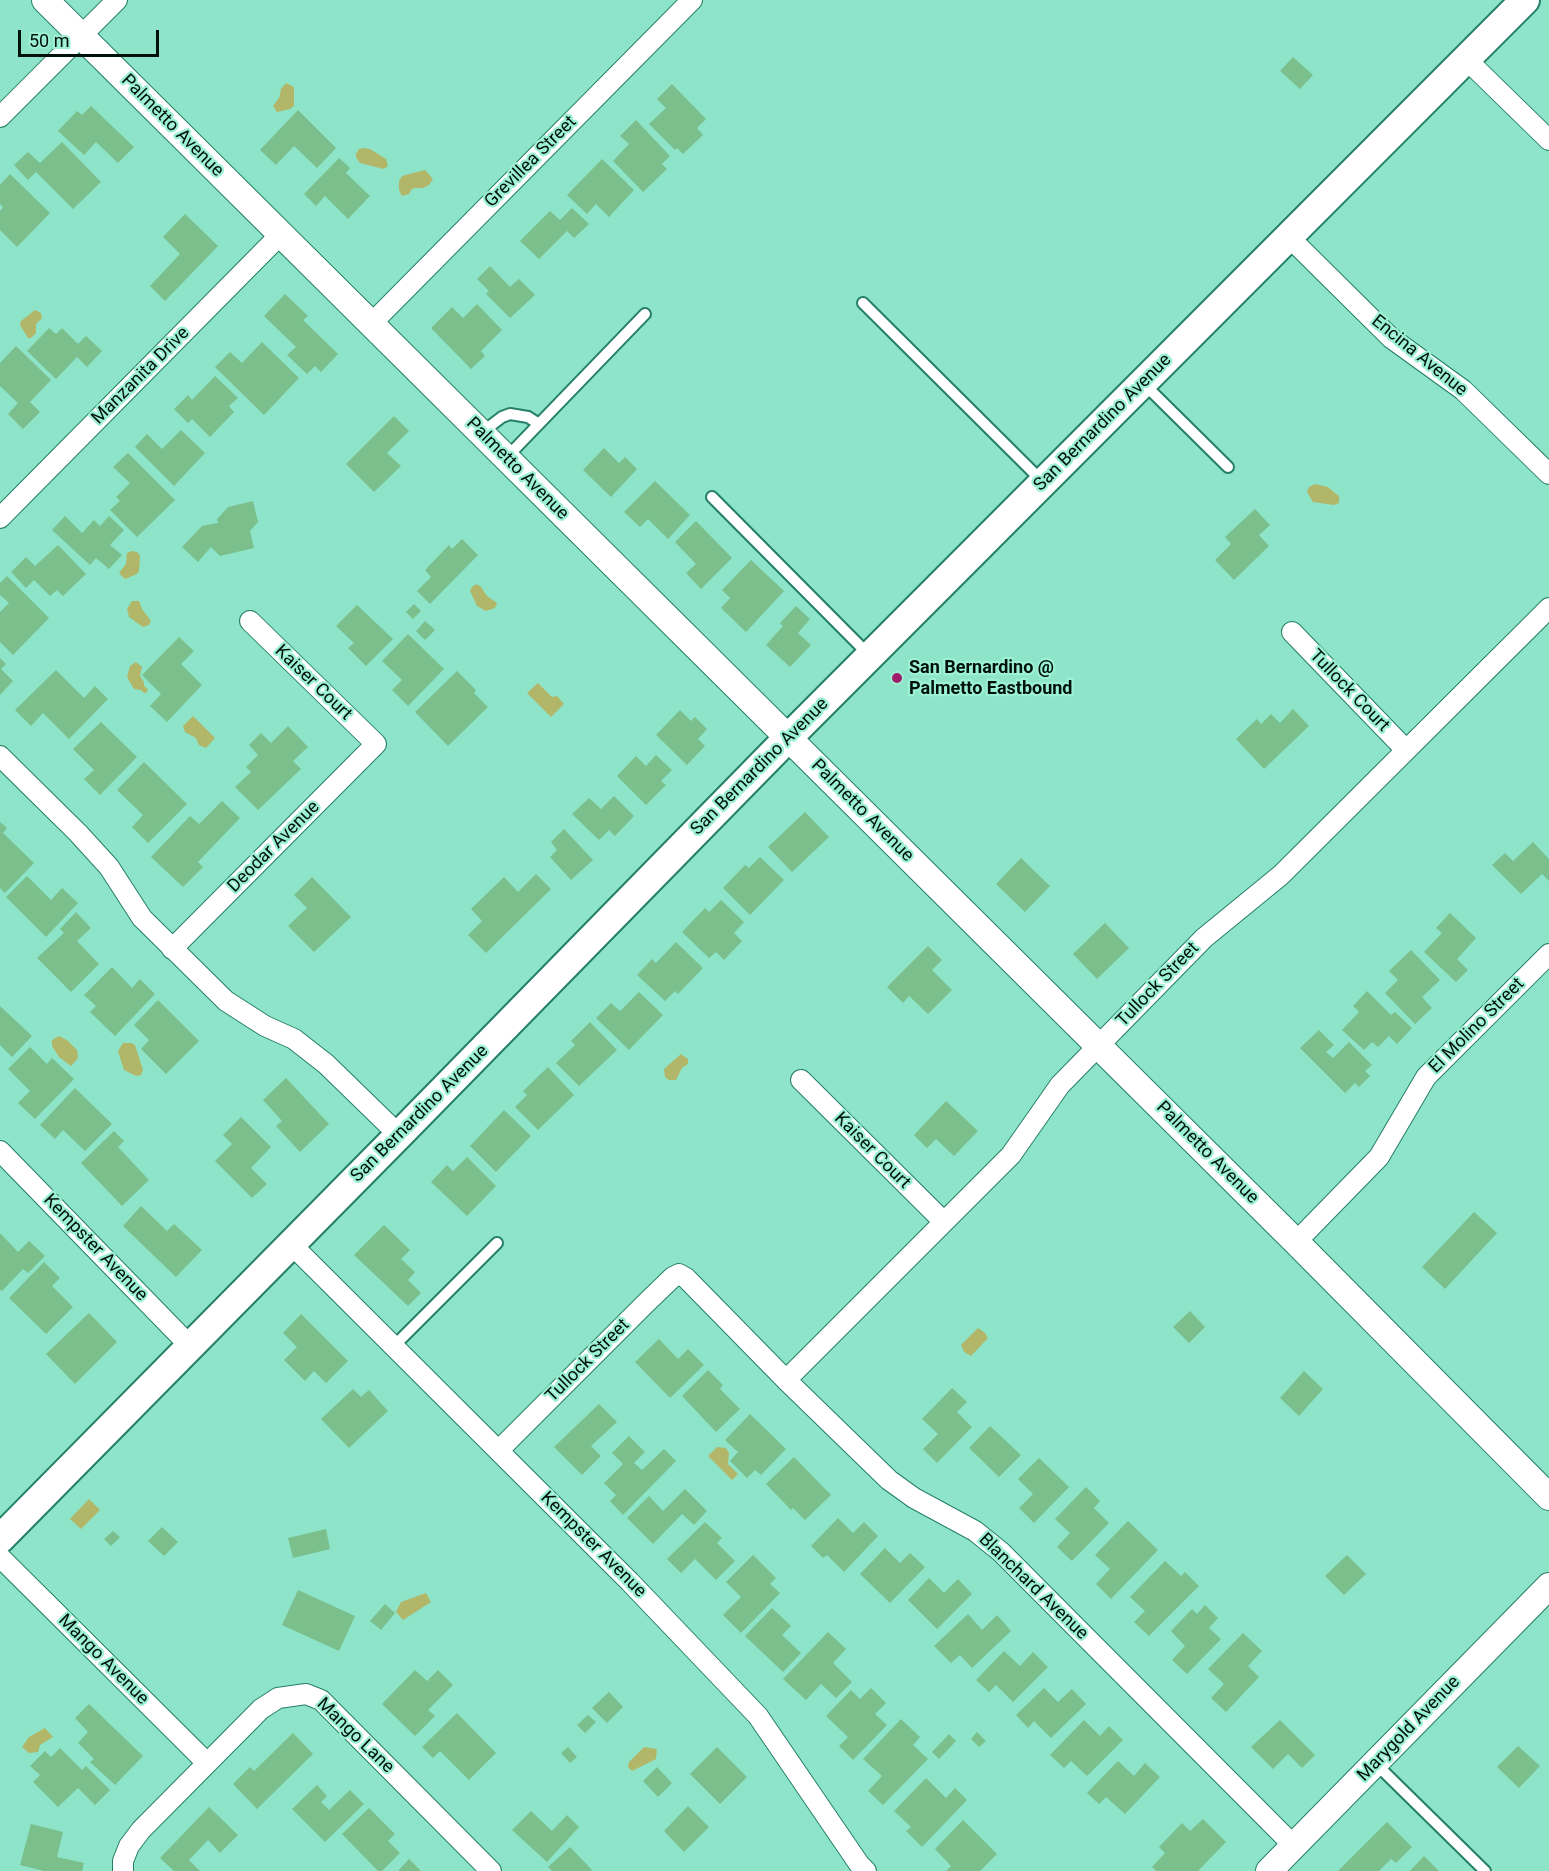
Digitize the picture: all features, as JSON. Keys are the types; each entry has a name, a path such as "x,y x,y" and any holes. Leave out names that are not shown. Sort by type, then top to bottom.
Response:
{"main road":[{"name":"San Bernardino Avenue","path":"0,1539 788,738 1525,0"}],"street":[{"name":"Palmetto Avenue","path":"45,0 1099,1045 1549,1497"},
{"path":"0,117 117,0"},
{"name":"Grevillea Street","path":"371,324 692,0"},
{"path":"1467,60 1549,140"},
{"name":"Manzanita Drive","path":"0,518 281,234"},
{"name":"Encina Avenue","path":"1289,237 1391,338 1462,390 1549,474"},
{"name":"Tullock Street","path":"786,1380 1011,1155 1030,1130 1048,1100 1204,938 1281,874 1549,608"},
{"name":"Kaiser Court","path":"250,621 376,744"},
{"name":"Tullock Court","path":"1292,632 1406,750"},
{"name":"Deodar Avenue","path":"172,949 376,744"},
{"path":"0,756 110,867 142,918 226,1001 265,1026 294,1039 326,1064 399,1135"},
{"name":"El Molino Street","path":"1296,1242 1380,1157 1426,1077 1549,954"},
{"name":"Kaiser Court","path":"801,1080 944,1222"},
{"name":"Kempster Avenue","path":"0,1151 190,1346"},
{"name":"Kempster Avenue","path":"291,1244 630,1582 758,1716 866,1871"},
{"name":"Tullock Street","path":"499,1450 652,1297 679,1274"},
{"name":"Blanchard Avenue","path":"679,1274 686,1278 786,1380 901,1490 975,1531 1001,1552 1294,1846"},
{"name":"Mango Avenue","path":"0,1557 207,1763"},
{"name":"Marygold Avenue","path":"1269,1871 1549,1586"},
{"name":"Mango Lane","path":"207,1763 269,1702 295,1694 314,1696 321,1700 491,1871"},
{"path":"123,1871 123,1861 129,1846 141,1830 207,1763"}],"lane":[{"path":"863,303 1044,482"},
{"path":"506,458 645,314"},
{"path":"1143,382 1228,467"},
{"path":"481,433 502,417 510,414 528,417 539,424"},
{"path":"712,497 870,656"},
{"path":"394,1346 497,1243"},
{"path":"1375,1763 1485,1871"}],"shaded area":[{"path":"286,83 294,87 294,106 277,112 273,106"},
{"path":"359,149 370,149 386,159 388,166 384,169 360,163 356,154"},
{"path":"425,170 433,179 429,185 414,188 409,194 402,196 399,181 402,176"},
{"path":"35,310 41,313 42,318 36,324 36,333 28,338 20,325 21,321"},
{"path":"1315,484 1328,487 1339,496 1339,503 1334,505 1313,502 1307,492 1309,487"},
{"path":"137,552 140,556 139,571 125,579 119,573 126,564 127,553"},
{"path":"477,584 487,596 497,603 495,608 486,611 477,606 470,591"},
{"path":"132,601 139,601 151,621 149,625 143,627 129,617 127,609"},
{"path":"136,662 142,667 140,676 144,686 148,689 146,693 134,689 127,677 130,666"},
{"path":"538,683 552,697 557,696 564,704 551,717 527,693"},
{"path":"193,716 215,738 206,748 199,745 196,738 185,732 183,726"},
{"path":"59,1036 77,1050 78,1058 71,1066 59,1057 52,1046 52,1040"},
{"path":"123,1043 135,1045 143,1070 141,1075 136,1076 124,1070 118,1051"},
{"path":"681,1054 688,1059 688,1064 682,1068 676,1080 669,1080 665,1077 664,1069"},
{"path":"978,1328 988,1338 971,1356 964,1352 961,1345"},
{"path":"717,1447 726,1448 729,1453 728,1464 738,1474 732,1480 708,1456"},
{"path":"89,1499 100,1510 81,1529 70,1519"},
{"path":"426,1593 431,1602 403,1620 396,1612 401,1602"},
{"path":"45,1728 53,1737 40,1745 38,1752 29,1753 22,1747 29,1737"},
{"path":"644,1747 657,1749 656,1759 632,1771 628,1767 629,1762"}],"building":[{"path":"1293,57 1313,75 1300,89 1280,71"},
{"path":"672,84 706,119 697,128 703,135 683,154 677,148 675,150 649,124 666,108 657,99"},
{"path":"91,106 134,147 118,163 96,142 84,155 58,131 77,111 82,115"},
{"path":"298,110 336,148 317,168 294,146 276,165 260,150"},
{"path":"636,120 670,156 662,164 667,169 643,192 613,161 629,144 620,136"},
{"path":"62,142 101,182 73,209 36,172 28,180 14,165 28,152 40,163"},
{"path":"339,158 350,168 346,173 370,196 348,219 325,196 316,206 304,194"},
{"path":"602,159 634,190 609,217 596,204 587,214 567,195"},
{"path":"10,174 50,213 17,247 0,230 0,211 3,207 0,204 0,185"},
{"path":"572,208 589,224 574,238 567,231 539,259 520,241 550,211 560,220"},
{"path":"185,214 218,246 165,301 150,286 180,254 163,237"},
{"path":"490,266 510,287 519,279 535,295 510,318 486,294 489,291 477,279"},
{"path":"285,294 308,316 303,320 338,354 321,372 315,366 307,374 287,355 296,347 264,316"},
{"path":"477,304 502,330 481,351 485,356 471,369 431,328 452,307 463,318"},
{"path":"49,328 56,334 62,328 78,344 86,336 102,351 87,367 77,357 56,379 27,351"},
{"path":"262,342 299,378 264,415 215,367 230,352 242,363"},
{"path":"16,346 51,380 30,402 40,412 23,429 8,414 18,403 0,386 0,363"},
{"path":"215,376 238,398 229,406 234,412 210,437 192,419 188,423 174,409 188,395 192,400"},
{"path":"394,416 409,431 387,453 401,466 374,492 346,464"},
{"path":"181,430 205,453 174,486 135,447 147,434 162,449"},
{"path":"604,448 619,463 625,457 637,469 611,497 583,470"},
{"path":"128,453 175,500 137,537 110,510 120,501 116,497 130,483 113,467"},
{"path":"655,481 690,515 668,539 648,519 640,527 624,512"},
{"path":"253,501 258,522 250,531 254,548 220,556 211,547 198,562 182,547 202,526 218,523 217,519 228,507"},
{"path":"1255,509 1270,525 1259,535 1269,546 1234,580 1215,560 1231,544 1225,537"},
{"path":"65,516 82,533 94,520 100,526 109,516 124,530 110,545 122,555 109,569 96,558 90,565 52,530"},
{"path":"696,521 732,558 701,589 686,573 696,564 675,542"},
{"path":"462,539 478,555 430,604 417,591 431,577 425,570 449,545 452,549"},
{"path":"58,545 86,574 63,596 57,590 50,596 34,580 26,588 11,572 26,557 35,566"},
{"path":"751,560 784,591 746,632 721,608 730,598 722,590"},
{"path":"7,576 49,618 13,655 0,642 0,612 9,603 0,595 0,583"},
{"path":"414,604 421,611 413,619 406,612"},
{"path":"357,605 393,639 366,666 348,648 354,643 336,626"},
{"path":"796,606 810,619 798,633 811,645 790,667 766,645 783,626 780,623"},
{"path":"425,621 435,630 425,640 416,631"},
{"path":"408,634 444,669 408,706 392,690 402,680 382,661"},
{"path":"179,637 194,651 181,664 202,685 167,722 150,706 161,694 142,675"},
{"path":"0,658 6,664 1,669 13,681 0,695"},
{"path":"56,670 84,698 95,686 108,699 69,739 43,713 31,726 15,710"},
{"path":"457,671 476,690 474,693 488,707 448,746 415,712"},
{"path":"1293,709 1309,726 1264,769 1236,739 1257,719 1261,724 1271,714 1280,723"},
{"path":"680,710 691,721 695,717 707,729 698,739 705,746 687,765 656,735"},
{"path":"101,722 137,757 100,795 84,779 94,770 73,749"},
{"path":"288,726 308,747 293,761 301,769 258,810 235,787 251,772 246,767 258,755 249,745 261,733 271,743"},
{"path":"656,755 672,770 661,781 666,785 646,805 617,776 636,756 646,766"},
{"path":"144,762 187,804 148,843 132,827 143,815 117,790"},
{"path":"614,796 634,816 615,836 609,830 599,840 572,814 589,798 601,809"},
{"path":"222,801 240,818 198,862 203,867 183,887 151,857 190,816 199,824"},
{"path":"805,812 829,837 792,872 768,847"},
{"path":"0,822 7,828 3,833 34,863 5,893 0,888"},
{"path":"564,829 593,860 571,880 550,857 557,850 551,842"},
{"path":"1533,842 1549,859 1549,881 1542,874 1521,894 1492,865 1505,853 1513,861"},
{"path":"760,857 784,880 750,915 723,888 745,865 749,868"},
{"path":"1021,858 1050,886 1025,912 996,884"},
{"path":"536,874 551,889 486,953 468,935 482,921 471,909 504,877 518,892"},
{"path":"27,876 51,900 62,888 78,903 46,937 6,897"},
{"path":"312,877 351,917 314,952 288,926 307,908 294,895"},
{"path":"721,900 744,922 734,933 742,941 724,960 716,952 709,958 682,932 705,908 709,912"},
{"path":"76,912 91,928 77,941 99,964 71,992 37,958 64,933 60,929"},
{"path":"1450,913 1476,938 1457,959 1468,970 1456,982 1424,952 1442,933 1436,928"},
{"path":"1105,923 1129,948 1097,979 1073,954"},
{"path":"676,942 703,968 678,994 675,991 665,1001 637,975 652,959 656,963"},
{"path":"928,946 942,960 932,970 952,990 928,1014 909,996 903,1003 887,987"},
{"path":"1411,950 1440,980 1422,997 1432,1008 1415,1024 1385,993 1398,980 1389,971"},
{"path":"112,967 132,988 140,979 155,994 115,1036 90,1012 96,1006 84,995"},
{"path":"1367,991 1391,1015 1395,1012 1412,1028 1397,1044 1389,1036 1378,1047 1372,1042 1364,1050 1342,1030 1359,1012 1353,1006"},
{"path":"639,992 663,1015 629,1050 596,1018 611,1003 620,1011"},
{"path":"158,1000 199,1041 166,1074 141,1049 149,1040 134,1025"},
{"path":"0,1006 32,1036 12,1057 0,1045"},
{"path":"590,1022 617,1050 579,1086 556,1063 575,1045 571,1041"},
{"path":"1319,1030 1334,1045 1326,1052 1333,1058 1349,1042 1372,1065 1365,1071 1370,1076 1359,1087 1355,1083 1345,1093 1300,1048"},
{"path":"30,1047 47,1064 52,1058 74,1079 35,1119 18,1103 30,1091 8,1069"},
{"path":"548,1067 574,1095 538,1130 515,1107 527,1095 523,1091"},
{"path":"286,1078 329,1124 300,1152 276,1126 282,1121 263,1100"},
{"path":"75,1088 112,1124 85,1151 63,1130 55,1139 40,1125"},
{"path":"946,1101 978,1131 954,1156 936,1139 927,1148 914,1135"},
{"path":"504,1110 531,1136 496,1172 470,1146"},
{"path":"241,1117 271,1147 251,1168 267,1184 252,1198 215,1161 232,1144 223,1135"},
{"path":"114,1131 124,1141 118,1147 149,1180 122,1206 81,1163"},
{"path":"467,1157 496,1186 467,1216 431,1182 447,1165 453,1171"},
{"path":"141,1206 167,1231 174,1224 202,1250 176,1277 123,1226"},
{"path":"1474,1212 1497,1233 1445,1289 1422,1267"},
{"path":"384,1225 410,1250 401,1259 415,1272 408,1280 421,1293 408,1306 354,1255"},
{"path":"0,1233 18,1252 29,1241 45,1256 28,1273 23,1269 2,1291 0,1290"},
{"path":"44,1262 60,1278 52,1286 73,1307 46,1334 9,1298"},
{"path":"1190,1311 1205,1327 1189,1343 1173,1327"},
{"path":"89,1313 117,1342 75,1384 46,1354"},
{"path":"301,1314 348,1361 326,1383 314,1371 305,1381 284,1360 297,1347 283,1333"},
{"path":"659,1339 678,1359 688,1349 704,1365 670,1398 635,1362"},
{"path":"708,1370 723,1385 720,1389 740,1409 716,1432 682,1396"},
{"path":"1304,1371 1323,1389 1299,1416 1280,1398"},
{"path":"952,1388 967,1402 957,1412 972,1427 937,1463 923,1449 938,1434 922,1419"},
{"path":"353,1389 361,1397 369,1390 388,1411 349,1448 321,1419"},
{"path":"599,1404 617,1422 591,1446 601,1456 582,1475 554,1447"},
{"path":"750,1414 786,1449 761,1475 755,1470 747,1478 730,1461 738,1452 725,1440"},
{"path":"990,1426 1021,1455 999,1477 969,1448"},
{"path":"629,1436 645,1452 634,1463 642,1470 664,1449 676,1461 623,1515 610,1501 616,1495 604,1483 623,1464 612,1453"},
{"path":"794,1457 831,1495 805,1520 793,1508 791,1510 766,1484"},
{"path":"1039,1458 1069,1487 1034,1523 1019,1508 1033,1494 1018,1479"},
{"path":"1086,1487 1100,1501 1094,1508 1109,1523 1072,1561 1057,1547 1070,1533 1055,1519"},
{"path":"685,1489 707,1511 694,1525 682,1514 653,1544 627,1518 649,1496 663,1511"},
{"path":"838,1518 853,1533 864,1522 878,1536 844,1572 827,1555 823,1558 811,1546"},
{"path":"1128,1521 1158,1550 1111,1599 1096,1584 1110,1569 1095,1555"},
{"path":"705,1522 722,1538 717,1543 735,1561 716,1580 695,1559 681,1573 667,1559"},
{"path":"162,1527 178,1542 164,1556 148,1541"},
{"path":"326,1529 330,1549 293,1558 288,1538"},
{"path":"113,1531 120,1537 111,1546 104,1539"},
{"path":"885,1548 900,1563 910,1553 925,1567 890,1603 860,1574"},
{"path":"753,1555 776,1578 770,1584 780,1593 741,1633 723,1615 741,1597 726,1582"},
{"path":"1347,1555 1366,1574 1344,1595 1325,1576"},
{"path":"1165,1561 1181,1576 1185,1572 1199,1586 1149,1636 1134,1622 1145,1611 1130,1597"},
{"path":"929,1578 944,1593 958,1579 972,1594 937,1629 908,1600"},
{"path":"298,1590 355,1616 339,1651 282,1625"},
{"path":"385,1604 395,1613 381,1630 370,1621"},
{"path":"1205,1605 1218,1618 1209,1628 1221,1639 1187,1674 1172,1660 1185,1646 1171,1631 1192,1609 1197,1614"},
{"path":"772,1608 791,1626 782,1635 801,1653 783,1672 745,1636"},
{"path":"968,1614 982,1630 997,1615 1011,1631 972,1668 960,1655 951,1663 934,1646"},
{"path":"828,1632 846,1649 833,1663 852,1682 836,1698 821,1684 806,1700 783,1679"},
{"path":"1243,1633 1262,1651 1248,1666 1259,1677 1226,1712 1211,1698 1224,1684 1208,1669"},
{"path":"1004,1651 1020,1666 1033,1652 1048,1667 1013,1702 996,1685 989,1692 976,1680"},
{"path":"415,1670 427,1681 438,1670 453,1685 428,1710 435,1716 415,1736 382,1704"},
{"path":"871,1688 886,1703 875,1714 887,1725 853,1760 839,1746 848,1737 826,1716 851,1690 860,1699"},
{"path":"1044,1688 1058,1702 1072,1689 1086,1704 1051,1738 1034,1721 1028,1728 1016,1715"},
{"path":"609,1692 623,1707 607,1723 592,1708"},
{"path":"89,1704 143,1756 115,1785 90,1762 94,1759 78,1743 88,1732 75,1718"},
{"path":"457,1713 496,1753 469,1780 440,1751 433,1758 422,1747"},
{"path":"588,1715 596,1722 585,1733 577,1725"},
{"path":"901,1719 920,1737 913,1745 928,1759 883,1805 868,1791 882,1776 863,1759"},
{"path":"1084,1720 1100,1736 1109,1726 1123,1740 1087,1776 1071,1761 1064,1768 1050,1755"},
{"path":"1280,1720 1315,1755 1302,1768 1288,1754 1273,1769 1251,1747"},
{"path":"977,1732 986,1741 979,1747 971,1739"},
{"path":"293,1733 313,1754 257,1809 233,1784 250,1767 254,1771"},
{"path":"949,1734 956,1741 939,1759 932,1752"},
{"path":"1518,1746 1540,1766 1519,1788 1497,1767"},
{"path":"568,1747 577,1757 570,1763 561,1753"},
{"path":"717,1747 747,1777 720,1804 690,1774"},
{"path":"60,1748 82,1770 86,1766 110,1790 95,1805 78,1788 58,1807 33,1782 40,1775 30,1766 45,1751 51,1757"},
{"path":"1118,1761 1134,1776 1145,1763 1160,1777 1125,1814 1106,1797 1099,1804 1087,1793"},
{"path":"657,1767 672,1783 658,1797 643,1781"},
{"path":"926,1778 946,1798 955,1788 967,1800 922,1847 906,1831 911,1827 894,1811"},
{"path":"317,1785 327,1796 321,1802 329,1810 350,1790 364,1804 325,1842 292,1809"},
{"path":"688,1806 709,1827 684,1852 664,1831"},
{"path":"209,1807 238,1835 220,1853 208,1840 189,1860 200,1871 174,1871 160,1858"},
{"path":"369,1808 395,1834 388,1841 400,1853 382,1871 378,1871 342,1834"},
{"path":"531,1811 552,1831 567,1815 579,1827 547,1862 512,1830"},
{"path":"1203,1819 1226,1842 1198,1871 1156,1871 1152,1867 1165,1853 1159,1847 1182,1823 1190,1831"},
{"path":"963,1820 997,1854 980,1871 946,1871 951,1866 935,1849"},
{"path":"1387,1822 1412,1847 1396,1863 1391,1859 1379,1871 1338,1871"},
{"path":"31,1824 63,1832 57,1857 84,1863 82,1871 44,1871 20,1865"},
{"path":"570,1847 591,1871 552,1871 548,1867"},
{"path":"1424,1856 1439,1871 1410,1871"},
{"path":"409,1859 421,1871 398,1871"}],"place":[{"name":"San Bernardino @ Palmetto Eastbound","path":"897,678"}]}
